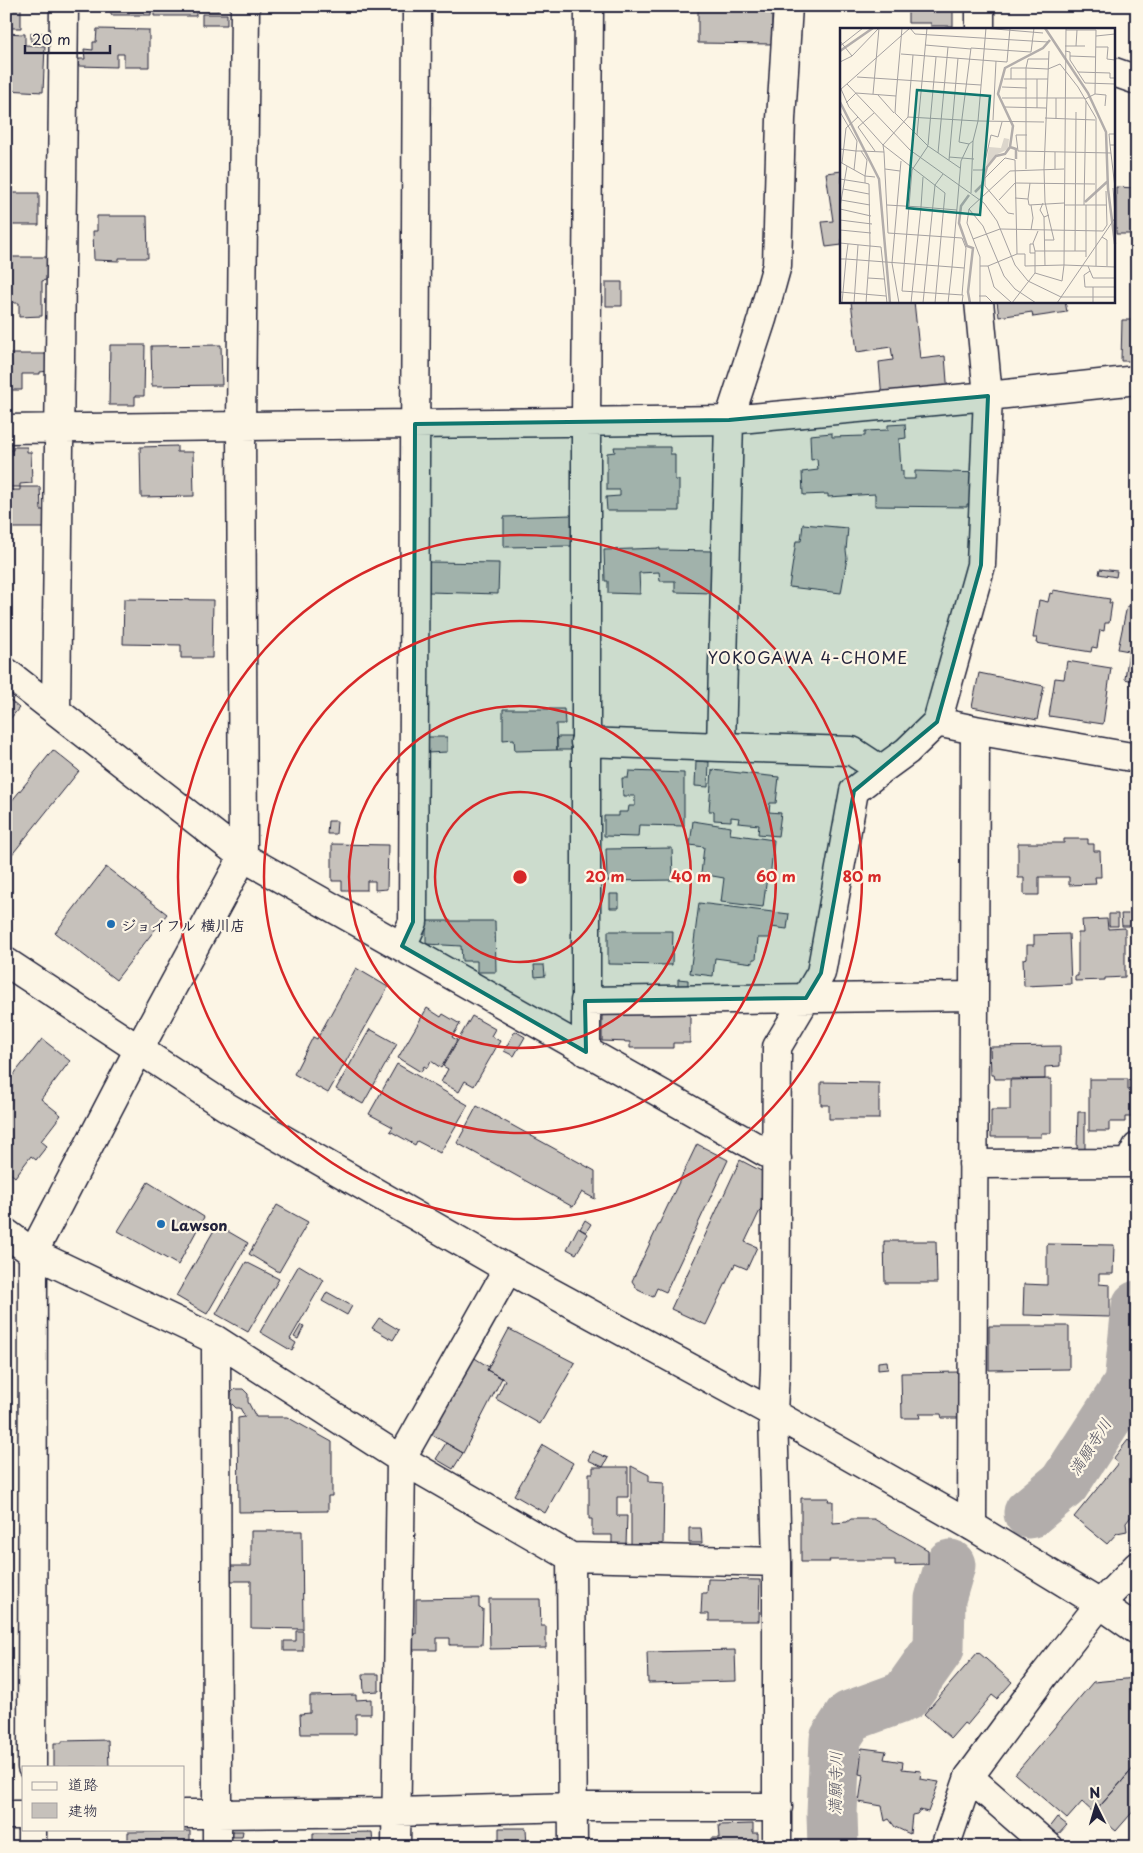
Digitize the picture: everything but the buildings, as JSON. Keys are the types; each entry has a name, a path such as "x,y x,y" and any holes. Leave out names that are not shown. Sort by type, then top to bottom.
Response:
{"street":[{"path":"56,711 64,6"},
{"path":"32,1766 33,1253 139,1049 243,857 241,426 246,6"},
{"path":"402,946 413,922 417,6"},
{"path":"586,1052 585,742 589,6"},
{"path":"721,747 729,420 762,319 777,265 781,119 788,6"},
{"path":"1116,73 1137,80"},
{"path":"778,1847 773,1413 775,1369 777,1047 821,973 854,792 907,751 937,722 981,565 988,396 979,302"},
{"path":"6,429 729,420 1137,380"},
{"path":"6,672 243,857 777,1159"},
{"path":"937,722 1137,758"},
{"path":"972,1526 975,730"},
{"path":"585,742 852,751 881,770"},
{"path":"6,962 225,1106 508,1269 773,1413 972,1526 1100,1604 1137,1630"},
{"path":"585,1001 974,996"},
{"path":"973,1164 1129,1162 1137,1147"},
{"path":"6,1233 33,1253 216,1340 401,1459 571,1557 776,1562"},
{"path":"396,1847 401,1459 508,1269"},
{"path":"216,1340 217,1847"},
{"path":"571,1557 573,1847"},
{"path":"945,1847 969,1778 1045,1674 1100,1604 1137,1566"},
{"path":"969,1778 1049,1847"},
{"path":"185,1814 397,1812 573,1807 778,1806"},
{"path":"6,1815 22,1815"},
{"path":"32,1830 32,1847"}],"highlighted area":[{"path":"988,396 981,565 937,722 854,791 821,973 806,998 585,1001 586,1052 402,946 413,922 415,424 729,420"}],"waterway":[{"name":"満願寺川","path":"1029,1513 1064,1484 1129,1384 1137,1306"},
{"name":"満願寺川","path":"833,1847 832,1814 835,1739 850,1716 905,1696 939,1648 940,1599 950,1565"}],"place":[{"name":"ジョイフル 横川店","path":"111,924"},
{"name":"Lawson","path":"161,1224"}],"district":[{"name":"YOKOGAWA 4-CHOME","path":"808,657"}]}
